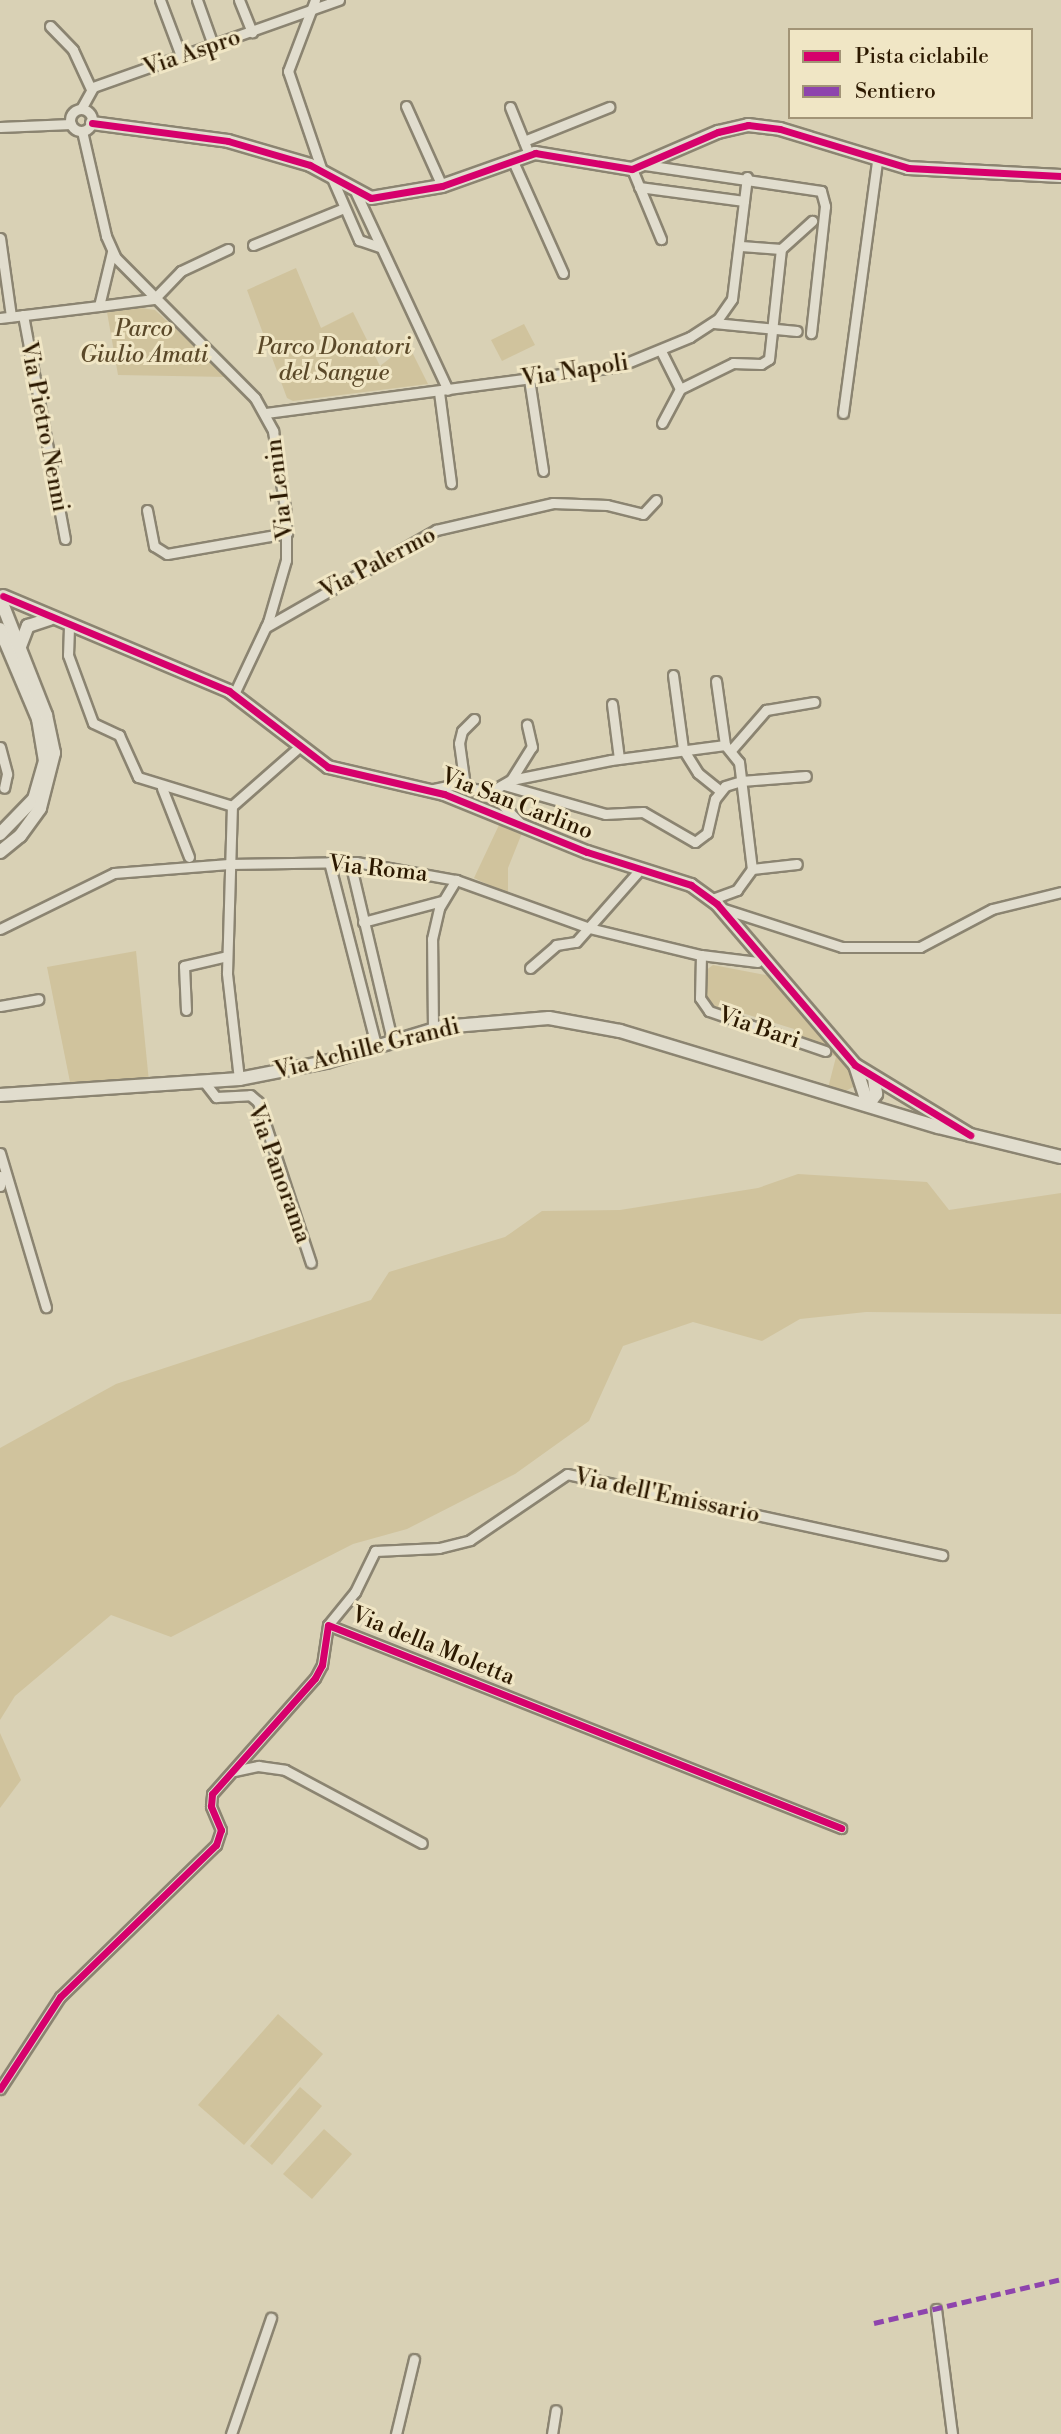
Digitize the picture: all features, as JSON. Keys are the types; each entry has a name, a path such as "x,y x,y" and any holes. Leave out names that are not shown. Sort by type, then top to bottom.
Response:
{"street":[{"path":"160,0 181,57"},
{"path":"197,0 214,45"},
{"path":"239,0 251,32"},
{"name":"Via Aspro","path":"91,89 251,32 315,4 339,0"},
{"path":"315,4 288,71 327,175 360,242 379,247"},
{"path":"50,26 73,50 91,89 81,109 72,114 71,124"},
{"path":"406,106 442,186"},
{"path":"510,107 527,147"},
{"path":"0,127 71,124 216,138 327,175 356,193 383,198 442,186 512,159 527,147 609,107"},
{"path":"81,109 90,113 87,127"},
{"path":"527,147 632,169 718,132 748,125 780,129 877,161 924,170 1061,176"},
{"name":"Via Lenin","path":"87,127 112,252 154,299 266,413 278,452 287,533 282,579 266,627 234,694"},
{"path":"512,159 563,273"},
{"path":"844,413 877,161"},
{"path":"645,165 813,187 824,195 811,333"},
{"path":"632,169 661,239"},
{"name":"Via Napoli","path":"266,413 622,366 661,351 714,323 732,299 741,246 747,177"},
{"path":"639,187 744,201"},
{"path":"356,193 443,391 451,483"},
{"path":"253,245 344,208"},
{"path":"662,422 680,389 740,361 766,362 781,249 812,221"},
{"path":"0,238 11,316"},
{"path":"741,246 781,249"},
{"path":"0,318 154,299 177,273 228,249"},
{"path":"99,306 112,252"},
{"name":"Via Pietro Nenni","path":"23,315 65,539"},
{"path":"714,323 797,331"},
{"path":"661,351 680,389"},
{"path":"529,379 543,471"},
{"name":"Via Palermo","path":"266,627 436,530 553,503 607,505 643,514 656,500"},
{"path":"147,510 154,546 167,554 287,533"},
{"path":"0,852 20,836 40,808 53,763 48,721 1,595"},
{"name":"Via San Carlino","path":"1,595 50,619 68,634 234,694 299,748 332,768 429,789 519,822 587,852 683,881 717,903 857,1071 868,1105"},
{"path":"19,649 28,626 50,619"},
{"path":"0,629 38,719 45,761 34,799 0,834"},
{"path":"68,634 93,723 119,735 131,765 142,780 162,788 232,806"},
{"path":"673,675 683,749 695,769 720,790"},
{"path":"716,681 728,747 741,781 752,869 740,888 717,903"},
{"path":"728,747 766,710 814,702"},
{"path":"612,704 619,759"},
{"name":"Via San Carlino","path":"465,786 458,743 462,731 474,719"},
{"path":"527,725 532,747 508,783 606,814 643,812 691,842 707,833 720,790 741,781 807,776"},
{"path":"0,747 7,775 4,788"},
{"name":"Via San Carlino","path":"490,792 508,783 619,759 683,749 728,747"},
{"path":"239,1079 227,956 232,806 299,748"},
{"name":"Via San Carlino","path":"429,789 465,786 490,792 519,822"},
{"path":"162,788 189,857"},
{"path":"329,862 376,1045"},
{"path":"350,862 393,1040"},
{"name":"Via Roma","path":"0,929 109,874 229,864 350,862 456,880 589,928 701,956 758,962"},
{"path":"752,869 797,864"},
{"path":"530,968 556,945 575,943 636,873"},
{"path":"433,1028 431,948 442,901 456,880"},
{"path":"717,903 846,948 919,947 1002,906 1061,892"},
{"path":"363,922 442,901"},
{"path":"186,1010 184,966 227,956"},
{"name":"Via Bari","path":"701,956 700,998 709,1010 825,1051"},
{"path":"0,1006 38,999"},
{"name":"Via Achille Grandi","path":"0,1095 239,1079 304,1067 433,1028 507,1019 571,1020 970,1135"},
{"path":"844,1098 856,1089 857,1071"},
{"name":"Via San Carlino","path":"857,1071 874,1078 970,1135"},
{"path":"868,1105 876,1094 874,1078"},
{"name":"Via Panorama","path":"205,1083 216,1097 250,1096 258,1102 311,1263"},
{"path":"887,1111 903,1095"},
{"path":"970,1135 1061,1157"},
{"path":"0,1153 46,1307"},
{"path":"0,1175 0,1186"},
{"name":"Via dell'Emissario","path":"328,1625 355,1592 375,1551 439,1548 470,1540 567,1474 942,1555"},
{"name":"Via della Moletta","path":"0,2089 60,1997 216,1845 221,1830 211,1797 315,1678 322,1665 328,1625 841,1828"},
{"path":"232,1772 258,1766 285,1770 422,1843"},
{"path":"936,2309 952,2434"},
{"path":"231,2434 271,2318"},
{"path":"396,2434 414,2359"},
{"path":"552,2434 556,2410"}],"green space":[{"name":"Parco Donatori del Sangue","path":"296,268 321,328 353,312 380,366 408,344 428,384 293,401 287,398 247,290"},
{"name":"Parco Giulio Amati","path":"126,306 155,310 228,377 118,375 107,312"},
{"path":"524,324 535,345 502,361 491,340"},
{"path":"499,825 522,833 508,868 508,894 474,878"},
{"path":"136,951 149,1082 71,1087 47,967"},
{"path":"713,965 771,976 853,1072 853,1087 842,1093 828,1088 836,1057 793,1033 794,1029 726,1008 725,1013 713,1010 705,999 705,971"},
{"path":"798,1174 927,1182 949,1210 1061,1193 1061,1314 866,1312 800,1319 762,1341 693,1322 623,1346 589,1421 515,1474 407,1529 353,1544 171,1637 111,1615 15,1696 0,1720 0,1448 116,1384 371,1300 389,1272 505,1237 542,1211 620,1210 758,1188"},
{"path":"0,1733 21,1780 0,1808"},
{"path":"278,2014 323,2054 244,2145 198,2105"},
{"path":"300,2087 322,2106 272,2165 250,2146"},
{"path":"324,2129 352,2154 312,2199 283,2174"}],"marked path":[{"path":"874,2323 1061,2279"}],"cycle path":[{"path":"92,123 228,141 310,165 371,198 442,186 535,153 632,169 718,132 748,125 780,129 908,168 1061,176"},
{"path":"3,596 229,691 328,767 444,794 587,852 691,885 717,904 855,1065 970,1135"},
{"path":"0,2089 60,1997 216,1845 221,1830 211,1806 212,1794 315,1678 322,1665 328,1625 841,1828"}]}
